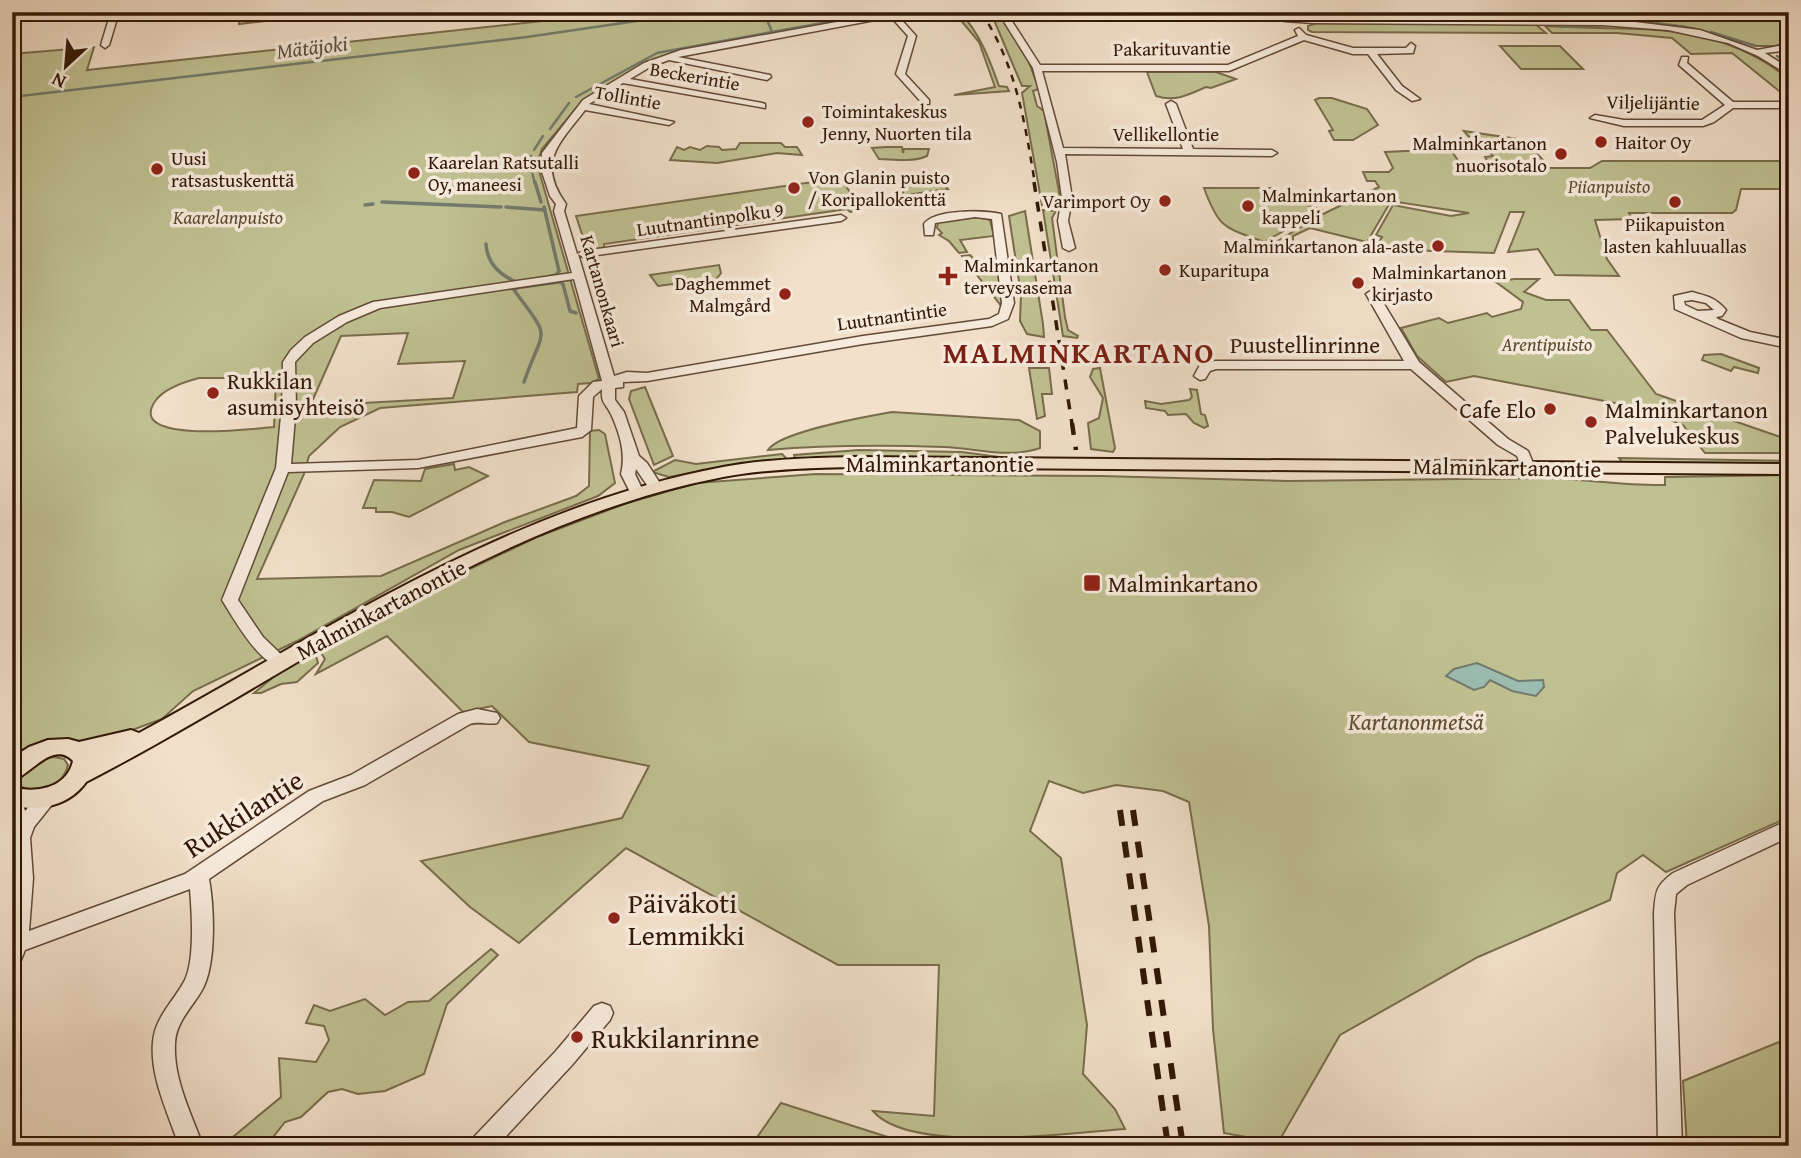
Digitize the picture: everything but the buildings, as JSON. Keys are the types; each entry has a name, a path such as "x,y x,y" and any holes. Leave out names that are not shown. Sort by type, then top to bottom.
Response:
{"main road":[{"name":"Malminkartanontie","path":"49,797 66,788 79,776 432,578 541,530 637,493 722,472 804,463 1789,469"},
{"name":"Malminkartanontie","path":"13,770 42,751 62,747 78,751 153,735"},
{"path":"78,751 84,759 79,776"},
{"path":"13,797 28,801 49,797"}],"street":[{"path":"105,45 114,12"},
{"name":"Kartanonkaari","path":"637,493 628,474 632,458 617,412 608,400 609,383 579,275 559,211 552,205 555,196 546,169 547,153 588,100 665,57 907,12"},
{"path":"1002,12 1037,68 1059,151 1067,198 1063,221 1069,248"},
{"path":"1255,12 1295,21 1635,23 1707,35 1758,52 1789,72"},
{"path":"893,15 912,36 900,74 926,102"},
{"path":"1295,21 1303,37 1349,50 1410,51 1411,46"},
{"name":"Pakarituvantie","path":"1037,68 1229,68 1303,37"},
{"path":"1758,52 1789,47"},
{"path":"1371,52 1399,88 1415,99"},
{"path":"665,57 767,78"},
{"path":"1685,59 1682,64 1731,105"},
{"name":"Beckerintie","path":"621,80 762,106"},
{"path":"1171,104 1189,151"},
{"name":"Viljelijäntie","path":"1595,118 1624,122 1703,122 1731,105 1789,105"},
{"name":"Tollintie","path":"582,107 669,122"},
{"name":"Vellikellontie","path":"1059,151 1272,153"},
{"name":"Luutnantintie","path":"609,383 629,383 647,377 863,340 992,323 1004,316 1008,303 997,216 976,214 932,220 929,233"},
{"name":"Luutnantinpolku 9","path":"583,254 841,218"},
{"path":"282,663 257,641 230,600 283,468 289,406 289,362 309,340 343,319 377,305 579,275"},
{"path":"1372,294 1414,365 1503,442 1508,454 1528,468"},
{"path":"1705,316 1757,338 1789,344"},
{"name":"Puustellinrinne","path":"1200,376 1205,368 1215,365 1414,365"},
{"path":"283,468 418,464 577,434 584,430 586,396 595,386 609,383"},
{"name":"Kartanonkaari","path":"632,458 642,466 656,488"},
{"name":"Rukkilantie","path":"15,952 198,876 316,796 358,780 464,719 477,715 491,718"},
{"path":"13,797 19,841 23,911 15,952"},
{"path":"19,841 26,823 49,797"},
{"path":"1670,1146 1664,905 1666,890 1679,878 1789,828"},
{"path":"191,1146 170,1092 164,1043 166,1027 197,979 202,895 198,876"},
{"path":"481,1146 564,1058 602,1013"}],"green space":[{"path":"240,12 329,12 329,14 239,24"},
{"name":"Kaarelanpuisto","path":"626,12 894,12 663,56 583,100 542,149 537,164 599,379 578,384 577,392 380,408 340,427 309,456 304,474 257,579 381,576 505,522 576,496 589,486 590,431 599,430 605,434 615,483 598,496 459,550 297,641 193,691 162,719 124,733 12,762 12,54 94,47 87,70","holes":["408,333 398,364 465,361 453,398 310,406 341,336","199,378 276,378 274,427 197,431 158,424 151,414 156,400 170,389"]},
{"path":"954,12 960,12 973,29 988,56 999,86 1007,87 1009,91 954,95 995,87 979,42"},
{"path":"999,12 1028,60 1039,89 1033,91 1037,106 1044,111 1060,197 1058,201 1042,205 1022,93 1030,86 1022,86 991,13"},
{"path":"1267,12 1789,12 1789,41 1775,46 1756,46 1693,28 1632,20 1519,17 1305,19"},
{"path":"1318,23 1535,24 1546,33 1308,30 1308,26"},
{"path":"1545,26 1672,32 1731,45 1760,59 1789,79 1789,99 1732,53 1691,54 1672,38 1617,33 1552,33"},
{"path":"1500,46 1560,46 1583,69 1521,69"},
{"path":"1147,72 1216,72 1236,79 1181,97 1169,98 1156,96"},
{"path":"1332,98 1367,109 1378,125 1353,140 1334,140 1329,131 1333,130 1315,100"},
{"name":"Piianpuisto","path":"1464,131 1524,140 1546,163 1533,168 1590,168 1602,161 1789,161 1789,189 1741,189 1736,210 1732,213 1629,213 1632,219 1595,220 1607,259 1619,276 1555,275 1538,249 1508,252 1524,212 1510,212 1494,253 1375,249 1382,237 1376,235 1393,205 1451,216 1469,213 1391,201 1367,242 1310,228 1293,236 1293,244 1284,250 1271,245 1319,216 1379,187 1375,181 1367,181 1363,172 1389,172 1393,168 1385,152 1450,149 1460,163 1485,163 1491,167 1485,157 1493,156 1482,142 1473,142"},
{"path":"740,143 781,143 785,147 797,147 802,155 777,153 717,163 670,160 677,147 700,150 707,146 719,147 722,150 736,149"},
{"path":"902,147 903,153 904,149 929,149 927,156 922,158 898,160 879,159 872,148"},
{"path":"936,175 948,189 865,201 903,195 903,187 892,176"},
{"path":"841,178 861,210 850,212 847,209 604,244 604,250 587,249 576,216"},
{"path":"1204,188 1273,188 1275,193 1321,210 1264,242 1225,225 1214,212"},
{"path":"1043,210 1056,211 1052,218 1065,317 1068,330 1078,336 1077,338 1063,336"},
{"path":"1025,211 1044,337 1027,334 1020,321 1021,294 1009,216"},
{"path":"978,217 990,220 994,236 960,240 967,252 959,253 949,241 939,235 942,233 937,228 938,222"},
{"path":"970,255 978,263 994,261 992,257 997,256 1002,307 962,256"},
{"path":"719,265 721,273 708,290 673,284 658,286 650,275"},
{"name":"Arentipuisto","path":"1539,279 1524,292 1546,300 1569,300 1591,330 1607,330 1656,394 1789,440 1789,453 1705,453 1683,425 1641,408 1474,376 1446,382 1417,356 1401,328 1439,318 1448,323 1487,313 1492,317 1521,309 1523,302 1496,282"},
{"path":"1721,354 1759,368 1758,373 1734,367 1731,371 1702,360 1704,355"},
{"path":"1029,368 1049,368 1052,394 1042,394 1045,416 1037,419"},
{"path":"1100,368 1115,448 1113,452 1091,449 1088,423 1099,418 1103,398 1090,377 1093,369"},
{"path":"645,387 673,456 654,465 629,399 631,391"},
{"path":"1190,389 1197,390 1201,414 1205,415 1208,426 1204,428 1194,423 1186,414 1168,415 1165,411 1146,408 1145,401 1161,404 1189,400 1192,397"},
{"path":"892,412 1019,420 1040,431 1040,448 1016,453 900,446 768,450 776,443 806,431"},
{"path":"859,450 962,452 1007,458 795,458 794,455"},
{"path":"782,454 787,459 751,462 669,477 652,472 675,460 696,464"},
{"path":"1619,458 1789,461 1789,464 1622,462"},
{"path":"454,464 455,470 469,467 488,476 409,517 392,512 376,512 376,508 363,508 374,480 421,481 425,469"},
{"name":"Kartanonmetsä","path":"816,474 1101,476 1288,481 1544,478 1650,485 1665,485 1665,477 1789,475 1789,817 1666,872 1643,855 1617,873 1610,900 1478,957 1340,1035 1278,1143 1224,1133 1213,1029 1209,926 1189,802 1163,791 1116,785 1083,793 1049,781 1030,831 1061,858 1087,1025 1083,1074 1115,1109 1125,1129 992,1138 920,1133 892,1125 873,1111 934,1116 939,965 838,965 626,848 519,943 470,907 421,861 622,818 649,766 529,742 492,706 463,712 387,636 316,674 325,659 321,653 340,638 434,586 537,537 627,503 696,483"},
{"path":"311,654 316,656 318,663 297,682 254,693 282,670"},
{"path":"54,757 64,759 68,765 62,778 43,789 22,787 21,778 28,769 38,762"},
{"path":"491,949 498,955 447,1004 424,1074 385,1091 358,1094 342,1089 328,1092 301,1117 285,1122 266,1146 233,1146 228,1141 281,1097 279,1058 316,1062 329,1040 324,1026 306,1023 314,1005 330,1011 365,999 385,1015 408,1002 429,1001"},
{"path":"1789,1038 1789,1146 1687,1146 1683,1081"},
{"path":"781,1103 916,1146 751,1146"}],"water":[{"path":"1477,663 1518,681 1543,680 1544,687 1536,696 1512,691 1490,680 1484,687 1474,690 1446,676 1454,669"}],"waterway":[{"name":"Mätäjoki","path":"12,97 527,37 698,12"},
{"path":"874,14 882,12"},
{"path":"1265,12 1278,15"},
{"path":"765,15 772,32"},
{"path":"772,32 868,15"},
{"path":"1316,18 1346,18"},
{"path":"1355,18 1489,19"},
{"path":"1590,19 1630,20 1687,27"},
{"path":"1560,27 1608,25"},
{"path":"576,97 657,53 772,32"},
{"path":"1711,32 1756,46"},
{"path":"1777,56 1789,64"},
{"path":"550,129 569,103"},
{"path":"534,150 543,136"},
{"path":"531,156 531,168"},
{"path":"532,172 535,184"},
{"path":"535,182 541,202"},
{"path":"382,202 501,207"},
{"path":"365,205 373,204"},
{"path":"506,207 545,210"},
{"path":"545,210 559,271 556,275 547,277"},
{"path":"486,244 495,267 514,281"},
{"path":"522,287 559,282 563,284 570,311 576,313"},
{"path":"519,287 514,290 540,327 541,334 524,382"}],"railway":[{"path":"981,12 1011,73 1023,116 1035,184"},
{"path":"1034,182 1072,424"},
{"path":"1072,423 1076,450"},
{"path":"1120,810 1168,1146"},
{"path":"1133,810 1183,1146"}],"place":[{"name":"Toimintakeskus Jenny, Nuorten tila","path":"808,122"},
{"name":"Haitor Oy","path":"1601,142"},
{"name":"Malminkartanon nuorisotalo","path":"1561,154"},
{"name":"Uusi ratsastuskenttä","path":"157,169"},
{"name":"Kaarelan Ratsutalli Oy, maneesi","path":"414,173"},
{"name":"Von Glanin puisto / Koripallokenttä","path":"794,188"},
{"name":"Varimport Oy","path":"1165,201"},
{"name":"Piikapuiston lasten kahluuallas","path":"1675,202"},
{"name":"Malminkartanon kappeli","path":"1248,206"},
{"name":"Malminkartanon ala-aste","path":"1438,246"},
{"name":"Kuparitupa","path":"1165,270"},
{"name":"Malminkartanon terveysasema","path":"948,276"},
{"name":"Malminkartanon kirjasto","path":"1358,283"},
{"name":"Daghemmet Malmgård","path":"785,294"},
{"name":"Rukkilan asumisyhteisö","path":"213,393"},
{"name":"Cafe Elo","path":"1550,409"},
{"name":"Malminkartanon Palvelukeskus","path":"1591,422"},
{"name":"Malminkartano","path":"1092,583"},
{"name":"Päiväkoti Lemmikki","path":"614,918"},
{"name":"Rukkilanrinne","path":"577,1037"}],"district":[{"name":"MALMINKARTANO","path":"1079,352"}]}
